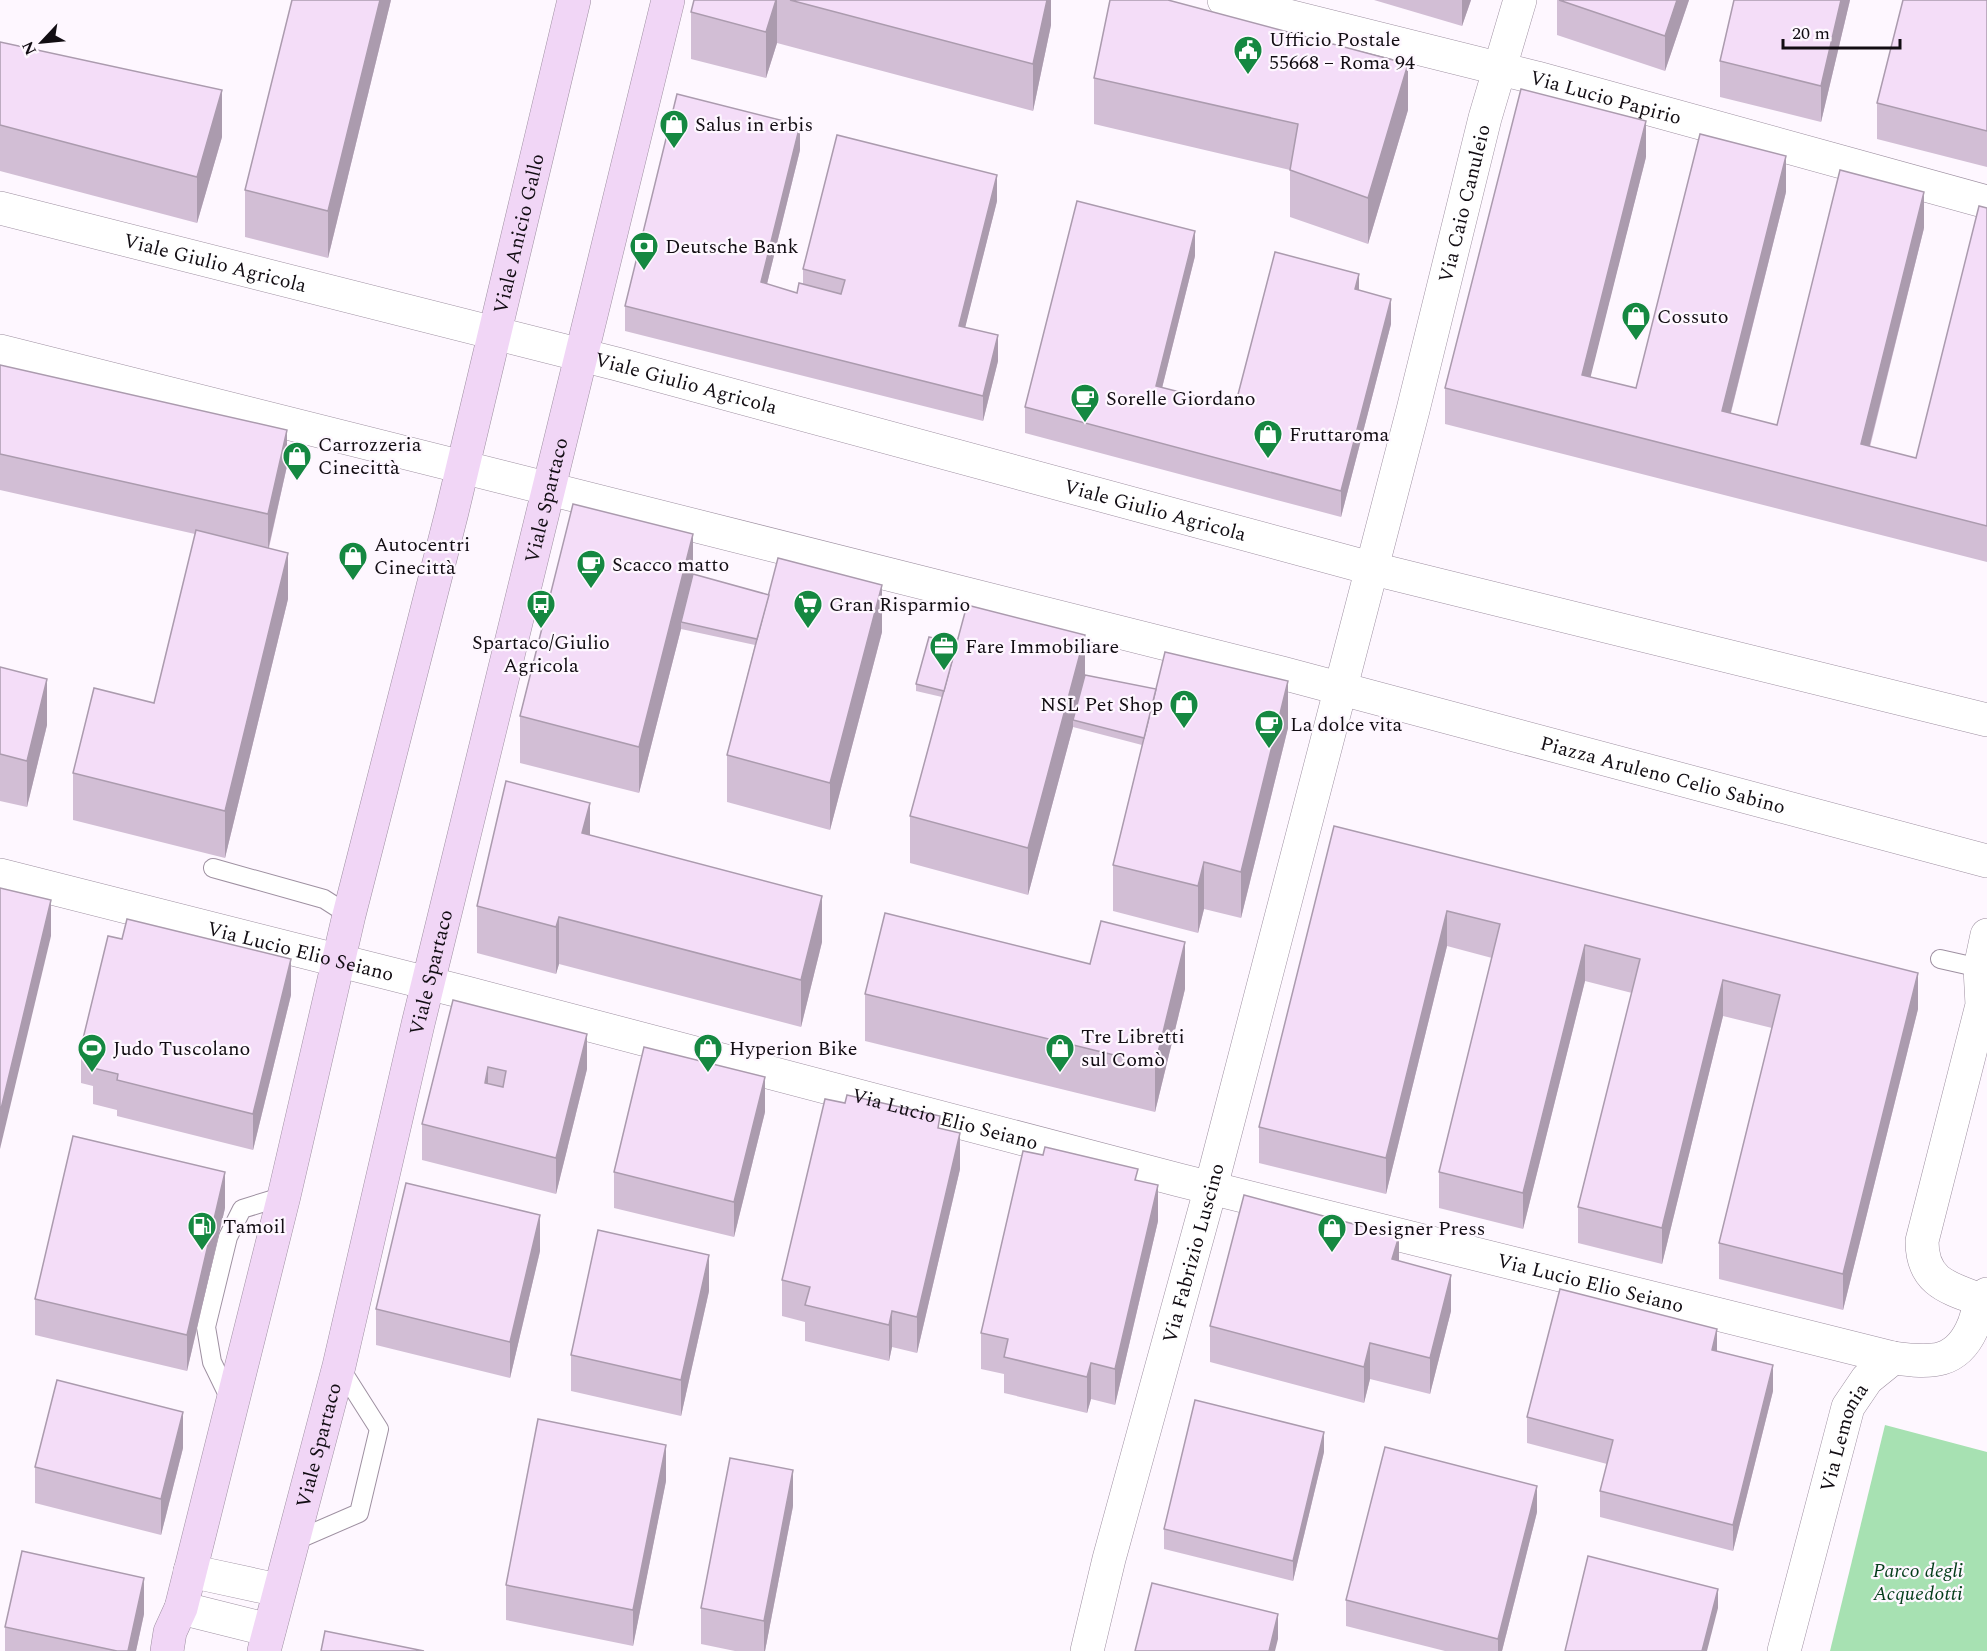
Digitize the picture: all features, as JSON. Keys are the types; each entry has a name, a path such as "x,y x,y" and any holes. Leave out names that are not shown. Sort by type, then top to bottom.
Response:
{"street":[{"name":"Viale Anicio Gallo","path":"462,467 574,0"},
{"path":"581,355 668,0"},
{"name":"Via Lucio Papirio","path":"1224,0 1498,69 1987,202"},
{"name":"Via Caio Canuleio","path":"1370,568 1413,410 1498,69 1520,0"},
{"name":"Viale Giulio Agricola","path":"0,208 581,355 1370,568"},
{"path":"0,351 1339,688 1370,568 1987,720"},
{"name":"Viale Spartaco","path":"181,1608 266,1640 339,1366 428,984 581,355"},
{"path":"166,1651 170,1632 181,1608 284,1196 349,915 462,467"},
{"name":"Via Fabrizio Luscino","path":"1087,1651 1109,1559 1211,1187 1339,688"},
{"name":"Piazza Aruleno Celio Sabino","path":"1339,688 1987,861"},
{"name":"Via Lucio Elio Seiano","path":"0,876 428,984 1211,1187 1893,1358"},
{"path":"1893,1358 1933,1360 1954,1353 1968,1336 1984,1297 1940,1283 1926,1266 1922,1241 1982,1005 1980,968 1987,935"},
{"name":"Via Lemonia","path":"1784,1651 1848,1407 1867,1378 1893,1358"},
{"path":"190,1571 278,1590"}],"lane":[{"path":"213,868 324,899 349,915"},
{"path":"1940,959 1980,968"},
{"path":"231,1401 212,1362 206,1327 228,1237 242,1209 284,1196"},
{"path":"292,1542 359,1513 379,1429 339,1366"}],"green space":[{"name":"Parco degli Acquedotti","path":"1885,1425 1987,1452 1987,1651 1830,1651"}],"building":[{"path":"292,0 380,0 328,211 245,190"},
{"path":"694,0 776,0 766,32 691,12"},
{"path":"790,0 1047,0 1033,64"},
{"path":"1110,0 1168,0 1408,64 1368,198 1290,170 1298,124 1094,78"},
{"path":"1559,0 1677,0 1665,36"},
{"path":"1734,0 1841,0 1821,86 1720,61"},
{"path":"1903,0 1987,0 1987,131 1877,103"},
{"path":"0,42 222,90 197,177 0,125"},
{"path":"1521,89 1646,121 1582,375 1636,388 1700,134 1786,156 1722,411 1777,425 1840,170 1924,192 1861,444 1916,458 1979,206 1987,208 1987,526 1445,388"},
{"path":"677,94 800,125 761,282 797,293 799,283 841,294 845,280 803,269 837,135 997,175 959,326 998,335 983,396 625,306"},
{"path":"1077,201 1195,231 1156,386 1235,406 1275,252 1359,274 1355,289 1391,299 1341,491 1025,407"},
{"path":"0,365 287,430 268,514 0,454"},
{"path":"573,504 693,534 639,747 520,716"},
{"path":"196,530 288,553 225,811 73,773 94,688 154,703"},
{"path":"778,558 882,585 830,783 727,755"},
{"path":"693,574 769,595 757,639 681,622"},
{"path":"967,605 1085,635 1028,848 910,816"},
{"path":"929,637 957,643 944,691 916,684"},
{"path":"1165,652 1288,681 1241,872 1204,862 1198,886 1113,865"},
{"path":"0,667 47,679 27,761 0,754"},
{"path":"1085,675 1156,689 1144,738 1073,720"},
{"path":"506,781 590,803 582,833 822,896 801,980 559,917 556,927 477,906"},
{"path":"1334,826 1918,973 1843,1274 1719,1243 1780,995 1723,980 1662,1228 1578,1207 1640,959 1585,945 1523,1193 1439,1172 1500,924 1447,911 1386,1158 1259,1127"},
{"path":"0,888 51,900 0,1113"},
{"path":"885,913 1090,964 1101,921 1185,942 1155,1065 865,994"},
{"path":"127,919 291,959 253,1114 117,1080 118,1074 93,1068 98,1052 81,1047 108,936 122,939"},
{"path":"453,1000 587,1034 556,1158 422,1124","holes":["488,1067 506,1071 503,1087 485,1083"]},
{"path":"644,1047 765,1077 734,1202 614,1172"},
{"path":"847,1095 940,1116 938,1128 960,1133 917,1317 892,1311 889,1325 805,1305 810,1287 782,1280 825,1099 845,1103"},
{"path":"73,1136 225,1172 187,1335 35,1299"},
{"path":"1045,1147 1138,1169 1135,1180 1158,1185 1115,1369 1091,1363 1087,1377 1004,1357 1008,1339 981,1333 1023,1151 1043,1155"},
{"path":"406,1183 540,1215 510,1342 376,1309"},
{"path":"1244,1195 1399,1236 1392,1259 1451,1275 1430,1358 1370,1343 1364,1367 1210,1326"},
{"path":"598,1230 709,1255 681,1380 571,1355"},
{"path":"1560,1289 1717,1329 1712,1350 1773,1365 1733,1525 1600,1491 1613,1440 1527,1417"},
{"path":"57,1380 183,1412 161,1499 35,1467"},
{"path":"1195,1400 1324,1432 1293,1561 1164,1529"},
{"path":"538,1419 666,1445 633,1610 506,1585"},
{"path":"1385,1447 1537,1486 1498,1639 1346,1600"},
{"path":"730,1458 793,1470 764,1621 701,1608"},
{"path":"22,1551 144,1578 128,1651 117,1651 5,1627"},
{"path":"1588,1556 1718,1589 1702,1651 1565,1651"},
{"path":"1152,1583 1278,1614 1269,1651 1135,1651"},
{"path":"325,1631 424,1651 321,1651"}],"place":[{"name":"Ufficio Postale 55668 – Roma 94","path":"1248,76"},
{"name":"Salus in erbis","path":"674,150"},
{"name":"Deutsche Bank","path":"644,272"},
{"name":"Cossuto","path":"1636,342"},
{"name":"Sorelle Giordano","path":"1085,424"},
{"name":"Fruttaroma","path":"1268,460"},
{"name":"Carrozzeria Cinecittà","path":"297,482"},
{"name":"Autocentri Cinecittà","path":"353,582"},
{"name":"Scacco matto","path":"591,590"},
{"name":"Spartaco/Giulio Agricola","path":"541,630"},
{"name":"Gran Risparmio","path":"808,630"},
{"name":"Fare Immobiliare","path":"944,672"},
{"name":"NSL Pet Shop","path":"1184,730"},
{"name":"La dolce vita","path":"1269,750"},
{"name":"Judo Tuscolano","path":"92,1074"},
{"name":"Hyperion Bike","path":"708,1074"},
{"name":"Tre Libretti sul Comò","path":"1060,1074"},
{"name":"Tamoil","path":"202,1252"},
{"name":"Designer Press","path":"1332,1254"}]}
